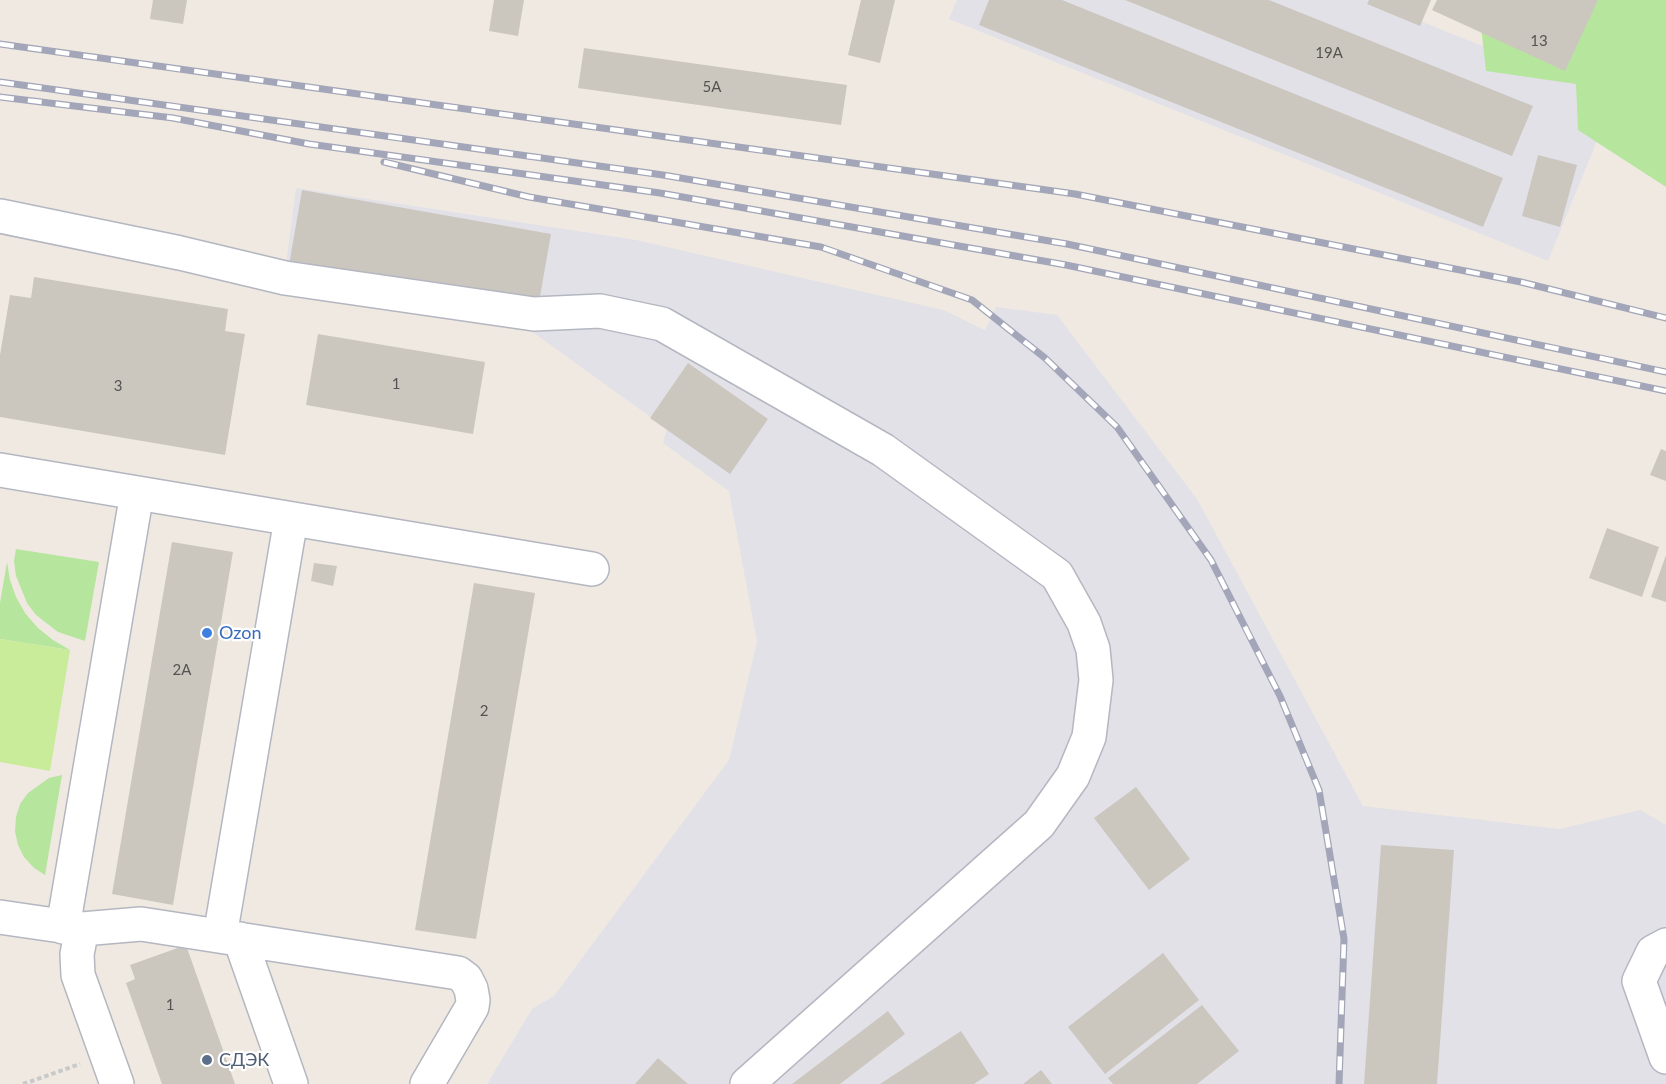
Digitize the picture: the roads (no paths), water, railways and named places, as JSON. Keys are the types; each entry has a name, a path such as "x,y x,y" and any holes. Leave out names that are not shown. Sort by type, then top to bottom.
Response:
{"street":[{"path":"0,216 180,253 285,278 534,314 600,311 662,324 883,450 1057,575 1084,623 1093,649 1096,680 1089,736 1073,776 1039,824 747,1084"},
{"path":"0,470 592,569"},
{"path":"112,1069 78,975 72,928 137,493"},
{"path":"291,519 230,937 291,1084"},
{"path":"0,917 72,928 141,924 458,973 466,979 473,1000 427,1084"},
{"path":"1666,945 1653,952 1648,958 1639,981 1666,1057"}],"railway":[{"path":"0,44 1075,194 1521,282 1666,318"},
{"path":"0,82 663,175 1067,244 1666,372"},
{"path":"0,97 173,118 309,144 660,193 1066,265 1666,391"},
{"path":"384,162 529,197 821,247 972,300 1045,358 1117,427 1211,560 1280,696 1319,790 1344,939 1339,1084"}],"place":[{"name":"Ozon","path":"207,633"},
{"name":"СДЭК","path":"207,1060"}]}
